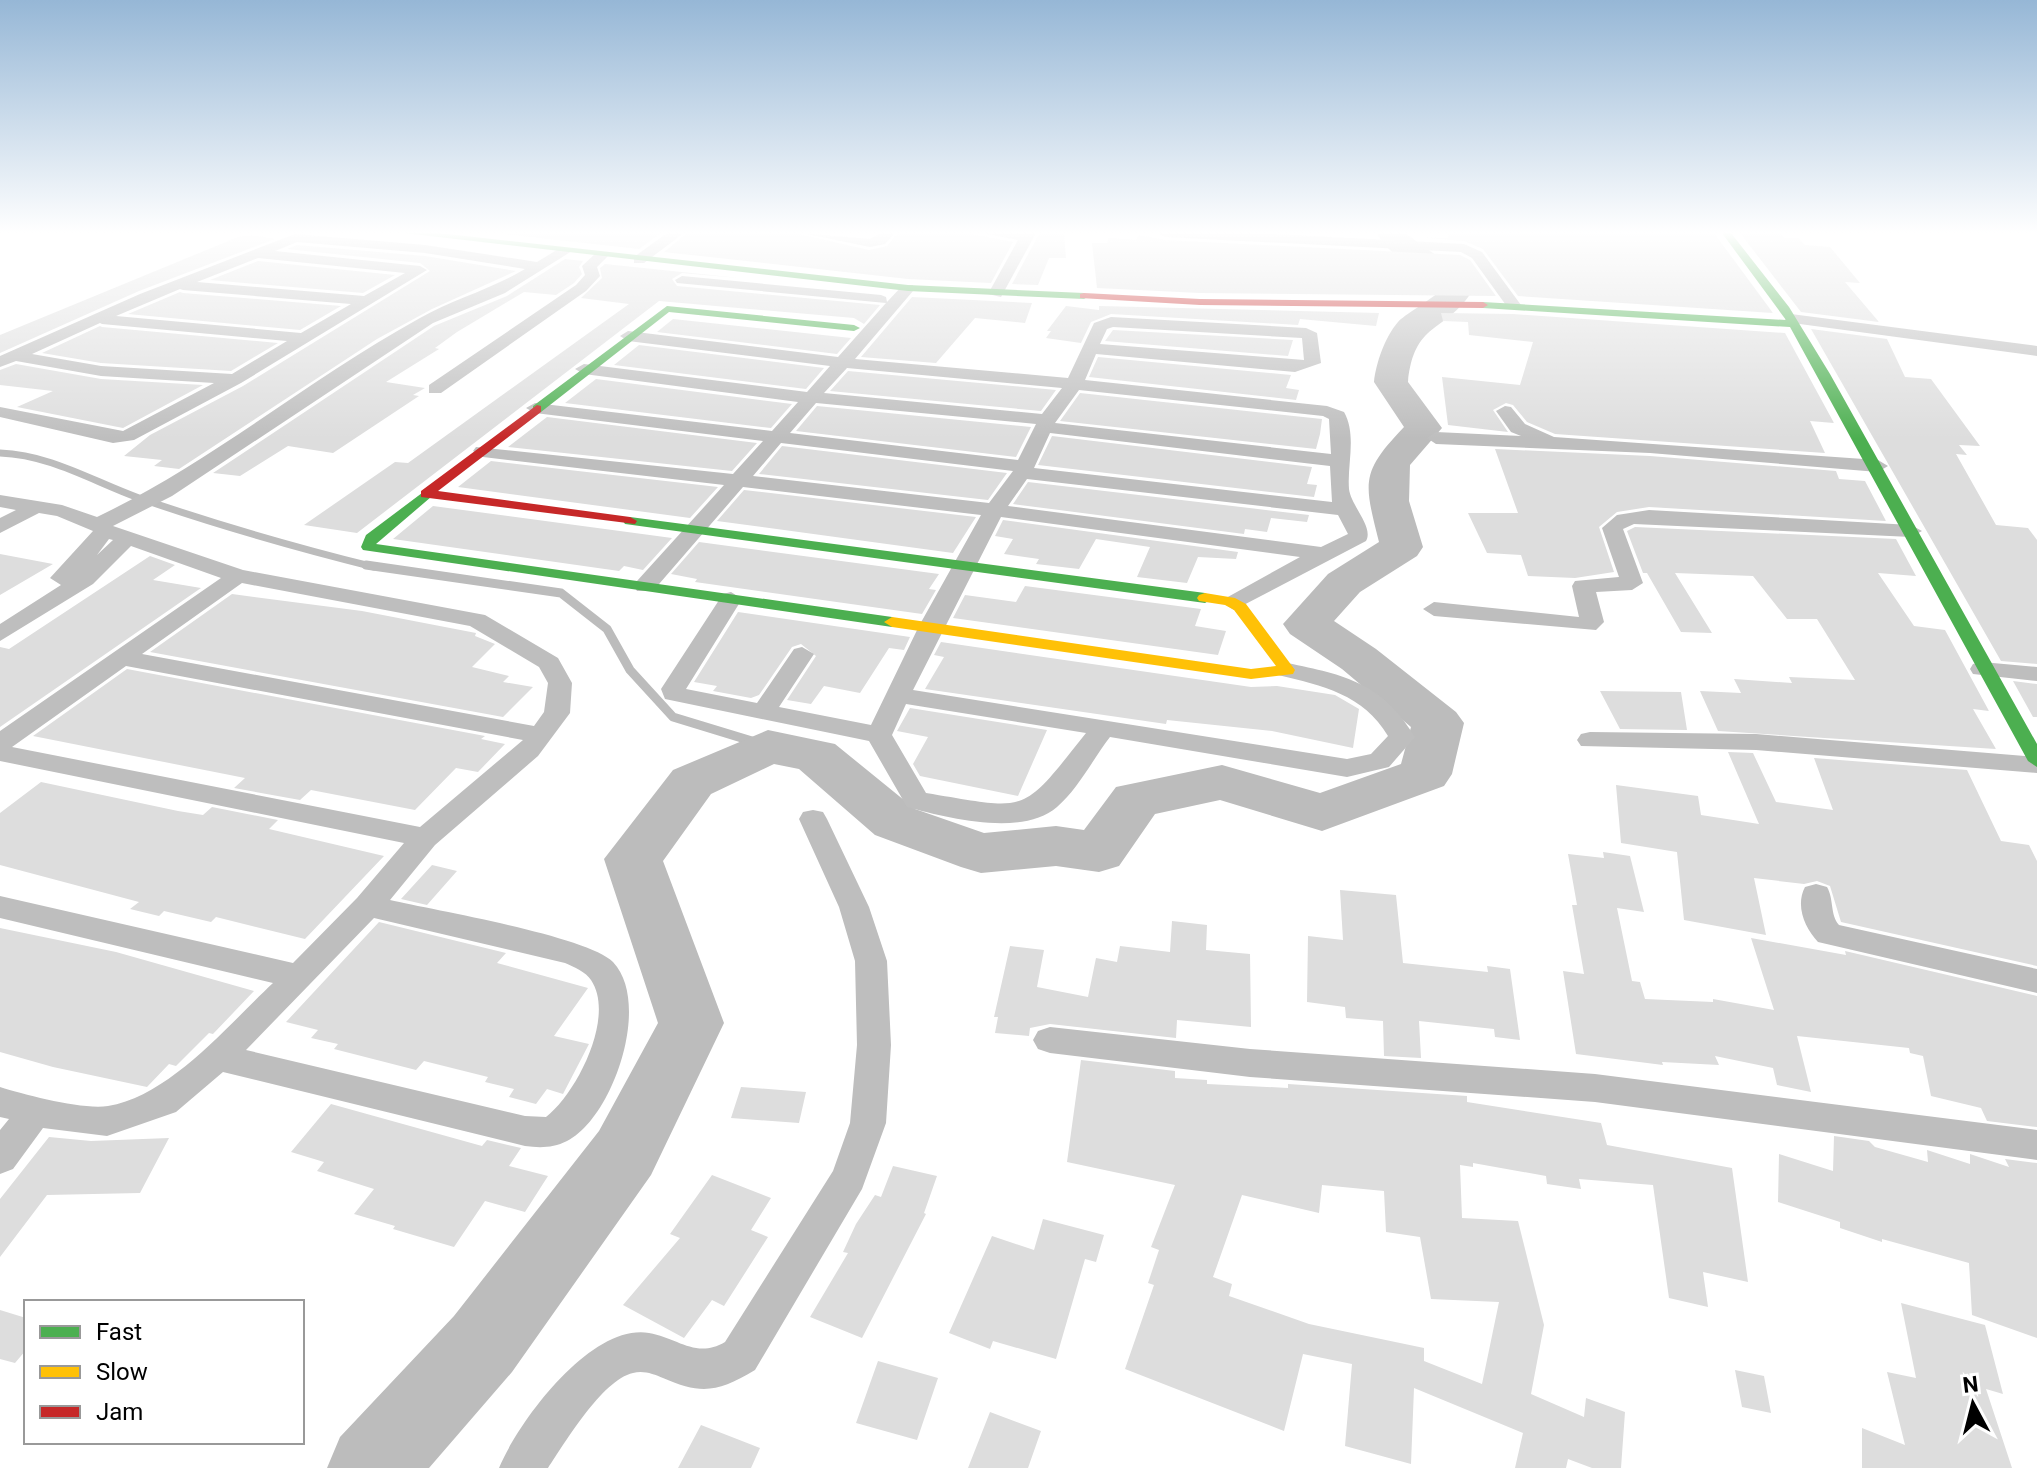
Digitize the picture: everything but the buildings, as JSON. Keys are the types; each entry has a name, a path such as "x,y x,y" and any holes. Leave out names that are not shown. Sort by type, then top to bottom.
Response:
{"street":[{"path":"8,359 138,302"},
{"path":"0,412 121,437 200,399 365,302"},
{"path":"0,616 66,575 110,531 143,504 427,320 472,302"},
{"path":"435,389 561,302"},
{"path":"835,362 854,328 883,302"},
{"path":"636,584 886,302"},
{"path":"1201,302 1513,305 1793,322 2037,351"},
{"path":"1510,302 1513,305"},
{"path":"1778,302 1793,322 1878,466 1982,669 2037,763"},
{"path":"854,328 674,308 663,310 371,538 368,547 1251,674 1267,675 1287,670 1342,681 1361,690 1378,703 1402,737 1380,761 1347,768 898,695"},
{"path":"99,318 302,338"},
{"path":"879,735 931,626 994,510 1023,470 1045,424 1074,384 1089,348 1102,324 1296,332 1311,336 1313,363 1295,367 1089,348"},
{"path":"426,494 965,564 1234,603 1287,571 1359,537 1356,522 1345,510 1340,420 1334,413 1074,384 835,362 628,336"},
{"path":"8,359 101,371 235,379"},
{"path":"584,369 1340,461"},
{"path":"101,371 105,378 200,399"},
{"path":"535,408 1345,510"},
{"path":"1505,411 1518,428 1558,444"},
{"path":"1436,438 1650,447 1878,466"},
{"path":"483,451 994,510 1327,554"},
{"path":"0,501 62,511 238,576 477,620 549,663 560,683 557,713 541,735 425,838 368,906 299,977 217,1057 164,1102 107,1121 35,1112 0,1102"},
{"path":"0,527 34,508"},
{"path":"1434,609 1588,625 1592,622 1583,586 1632,583 1612,528 1616,523 1630,518 1664,516 1911,531"},
{"path":"0,634 85,579 110,531"},
{"path":"0,743 238,576"},
{"path":"731,599 673,689 674,694 879,735 917,801 1016,815 1048,800 1102,730"},
{"path":"1234,603 1287,670"},
{"path":"763,713 802,654"},
{"path":"122,658 541,735"},
{"path":"1982,669 2037,674"},
{"path":"1590,740 1771,743 2037,763"},
{"path":"0,753 425,838"},
{"path":"521,1468 587,1381 617,1357 645,1351 702,1373 714,1372 740,1356 849,1178 868,1123 874,1045 871,961 854,907 813,819"},
{"path":"1816,895 1819,923 1829,934 2037,981"},
{"path":"217,1057 525,1131 551,1132 559,1128 592,1089 603,1064 613,1023 606,976 592,962 573,953 368,906"},
{"path":"0,907 299,977"},
{"path":"1050,1040 1250,1063 1595,1088 2037,1145"},
{"path":"0,1158 35,1112"}],"waterway":[{"path":"371,1468 483,1344 625,1153 691,1023 633,859 692,782 768,746 816,756 895,822 981,853 1056,846 1099,852 1136,800 1222,782 1322,813 1425,774 1438,723 1359,659 1306,624 1344,583 1402,547 1389,501 1391,463 1423,428 1391,382 1393,366 1411,326 1432,315 1447,302"},
{"path":"0,453 37,458 197,517 367,565"},
{"path":"367,565 561,593 607,629 630,670 673,717 768,746"},
{"path":"367,565 374,567"}],"traffic: fast":[{"path":"1779,302 1824,374 2037,761"},
{"path":"1483,305 1794,324"},
{"path":"537,409 667,309 854,328"},
{"path":"426,494 371,538 368,547 892,622"},
{"path":"630,521 1205,598"}],"traffic: slow":[{"path":"892,622 1251,674 1287,670 1240,607 1229,601 1205,598"}],"traffic: jam":[{"path":"1190,302 1483,305"},
{"path":"537,409 426,494 630,521"}]}
